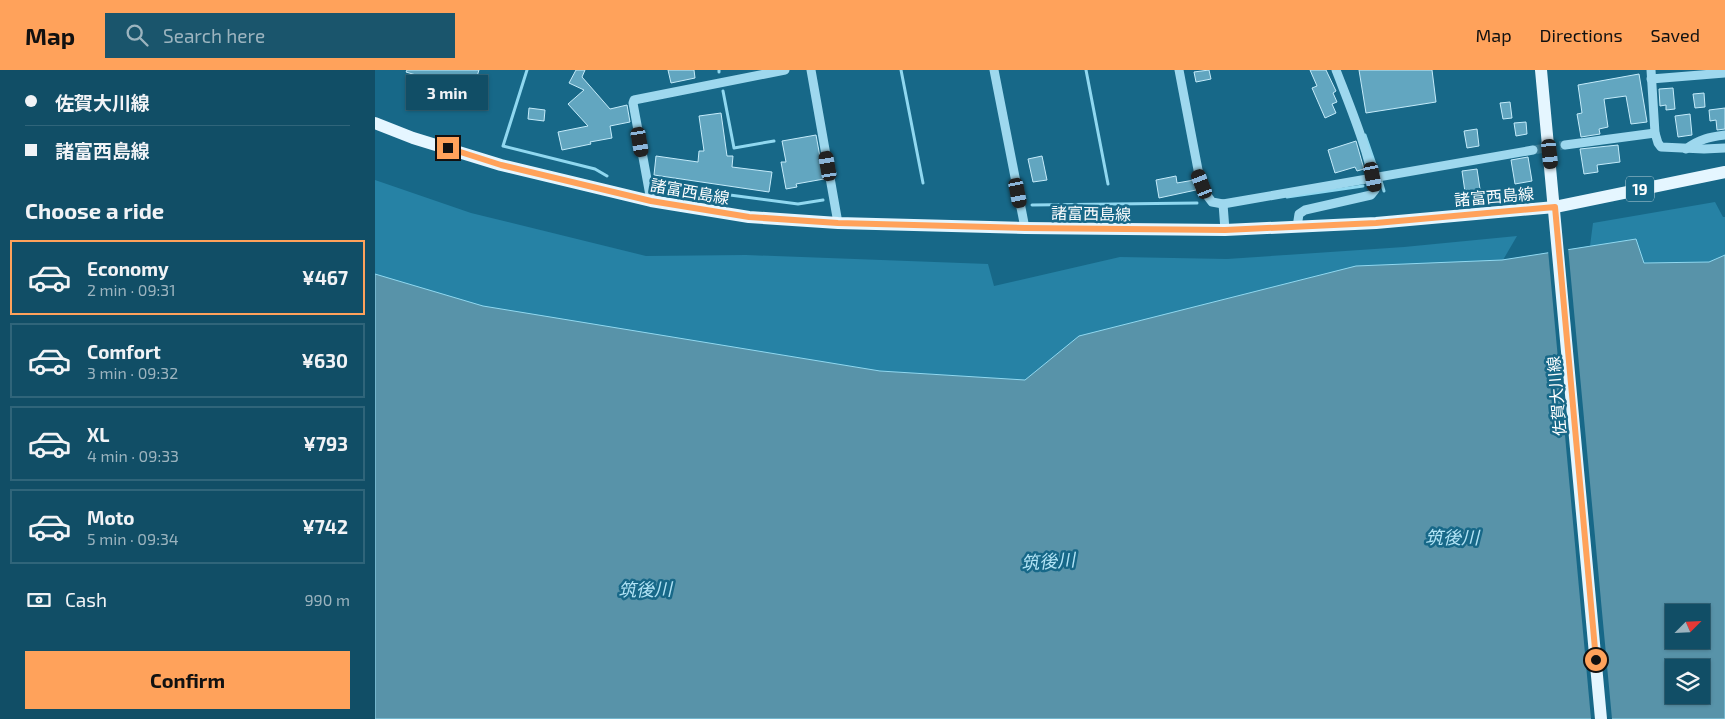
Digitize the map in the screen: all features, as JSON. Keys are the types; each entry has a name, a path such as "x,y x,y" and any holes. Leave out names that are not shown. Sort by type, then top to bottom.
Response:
{"main road":[{"name":"佐賀大川線","path":"1541,70 1557,224 1601,719"},
{"name":"諸富西島線","path":"375,123 413,138 501,165 651,201 749,217 838,223 1025,228 1225,230 1376,223 1555,207 1725,172"}],"street":[{"path":"651,201 634,100 785,70"},
{"path":"811,70 838,223"},
{"path":"994,70 1025,228"},
{"path":"1179,70 1199,175 1206,194 1212,202 1223,204 1533,150"},
{"path":"1297,227 1299,214 1305,210 1371,195 1375,190 1373,177 1336,70"},
{"path":"1725,73 1651,75 1655,133 1661,147 1687,149 1725,148"},
{"path":"1565,145 1655,133"},
{"path":"1687,149 1696,142 1725,134"},
{"path":"1223,204 1225,230"}],"shaded area":[{"path":"375,180 471,213 646,256 746,255 988,264 994,286 1120,257 1227,259 1404,247 1517,236 1503,260 1590,246 1593,223 1715,202 1723,217 1725,217 1725,255 1710,262 1643,263 1026,380 880,371 375,298"}],"water":[{"name":"筑後川","path":"1636,239 1644,263 1709,262 1725,255 1725,719 375,719 375,274 483,306 880,371 1025,380 1079,336 1356,266 1502,260"}],"pier":[{"path":"1568,247 1612,719 1591,719 1548,250"}],"building":[{"path":"407,70 479,70 472,92 406,72"},
{"path":"576,70 585,70 582,77 610,109 627,105 630,122 610,126 612,138 562,150 558,132 588,126 568,104 584,90 569,83"},
{"path":"668,70 694,70 695,78 671,83"},
{"path":"1209,70 1211,79 1196,82 1194,72"},
{"path":"1310,70 1326,70 1336,91 1333,93 1337,102 1332,104 1336,113 1325,118 1312,88 1317,86"},
{"path":"1359,70 1432,70 1436,102 1366,113"},
{"path":"1639,74 1647,122 1631,124 1626,96 1604,99 1608,127 1599,129 1600,134 1581,137 1577,114 1582,113 1578,85"},
{"path":"1673,88 1675,109 1666,110 1666,105 1660,106 1659,89"},
{"path":"1704,93 1705,107 1695,108 1693,94"},
{"path":"1510,102 1512,118 1503,119 1500,103"},
{"path":"529,108 545,110 544,121 528,119"},
{"path":"1725,108 1725,129 1717,130 1716,120 1710,121 1709,110"},
{"path":"721,113 727,156 733,156 732,167 772,172 769,192 654,175 656,156 698,162 699,151 704,151 699,116"},
{"path":"1690,114 1692,135 1678,137 1675,116"},
{"path":"1526,122 1527,134 1516,136 1514,123"},
{"path":"1477,129 1479,146 1467,148 1464,131"},
{"path":"816,135 824,179 796,184 797,187 786,189 781,162 786,162 782,141"},
{"path":"1356,141 1364,169 1357,171 1355,167 1335,173 1328,150"},
{"path":"1618,145 1620,162 1597,165 1598,172 1584,174 1580,149"},
{"path":"1042,156 1047,180 1033,182 1028,159"},
{"path":"1528,157 1532,181 1515,184 1511,160"},
{"path":"1477,169 1480,189 1465,192 1462,171"},
{"path":"1176,176 1177,183 1194,180 1196,190 1159,198 1156,180"}],"waterway":[{"path":"527,70 503,146 595,169 607,176"},
{"path":"901,70 923,183"},
{"path":"1086,70 1108,184"},
{"path":"723,91 734,148 774,141"},
{"path":"1365,135 1377,170"},
{"path":"1381,181 1384,191"},
{"path":"654,185 798,204 823,200"},
{"path":"1287,197 1363,186"},
{"path":"1032,205 1197,203"}],"tunnel":[{"path":"1533,150 1565,145"}],"route":[{"path":"448,148 501,165 651,201 749,217 838,223 1025,228 1225,230 1376,223 1555,207 1596,660"}]}
